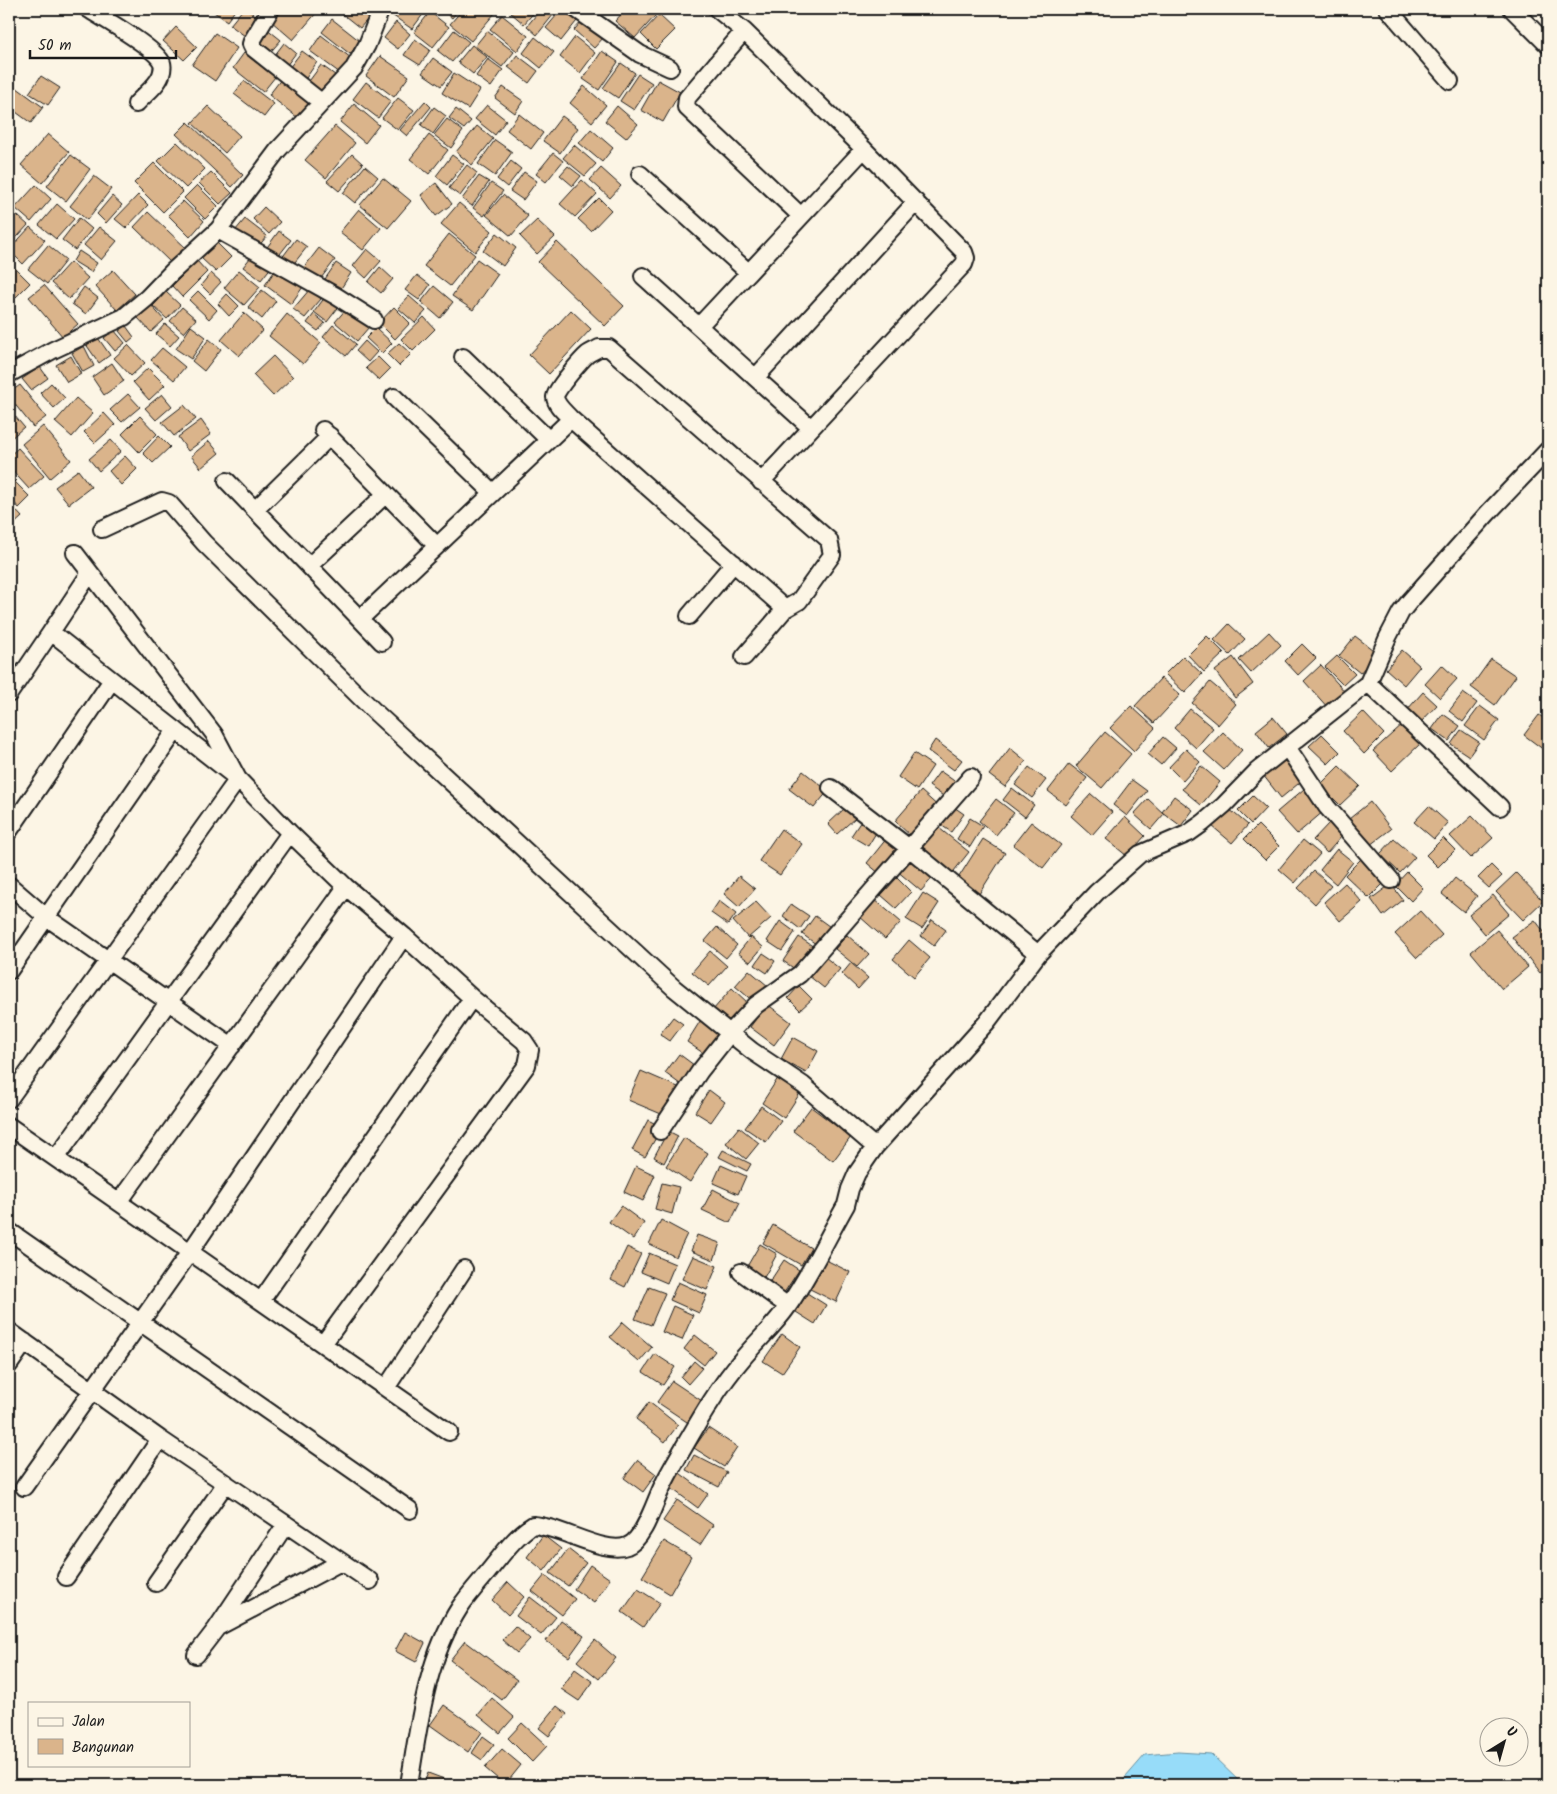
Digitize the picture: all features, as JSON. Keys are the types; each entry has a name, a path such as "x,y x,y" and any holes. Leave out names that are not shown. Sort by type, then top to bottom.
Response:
{"street":[{"path":"88,9 144,45 156,54 162,64 162,73 158,82 136,104"},
{"path":"271,9 252,41 253,48 321,102"},
{"path":"9,374 53,350 124,317 147,298 218,230 278,150 354,68 378,21 381,9"},
{"path":"576,9 640,54 670,68"},
{"path":"717,9 744,31 864,149 964,252 966,258 964,264 761,482"},
{"path":"1388,9 1450,81"},
{"path":"1512,9 1548,45"},
{"path":"744,31 687,98 686,107 801,216"},
{"path":"699,326 864,149"},
{"path":"640,174 748,272"},
{"path":"756,377 916,202"},
{"path":"218,230 336,296 374,320"},
{"path":"643,276 811,428"},
{"path":"744,657 785,609 799,601 832,555 829,540 609,348 599,348 589,354 555,394 558,404 572,419 785,609"},
{"path":"463,357 549,440"},
{"path":"394,397 493,493"},
{"path":"360,619 572,419"},
{"path":"255,510 326,433 437,546"},
{"path":"409,1785 424,1699 442,1640 460,1606 508,1547 533,1525 541,1525 609,1548 629,1546 635,1540 648,1518 662,1486 712,1398 743,1358 788,1306 846,1205 850,1189 858,1173 875,1147 987,1022 1038,954 1097,892 1140,854 1189,833 1203,823 1257,771 1368,683 1401,612 1487,514 1545,460"},
{"path":"227,481 382,642"},
{"path":"309,566 386,494"},
{"path":"102,529 162,501 169,503 204,543 375,712 674,988 752,1051 803,1085 875,1147"},
{"path":"74,553 214,734 238,779"},
{"path":"689,616 734,563"},
{"path":"9,694 90,573"},
{"path":"51,632 238,779 346,887 404,936 472,998 524,1040 530,1050 527,1066 323,1344"},
{"path":"9,832 112,680"},
{"path":"1368,683 1500,807"},
{"path":"9,971 176,730"},
{"path":"1287,746 1327,807 1391,880"},
{"path":"660,1131 700,1071 730,1033 756,1005 800,974 971,777"},
{"path":"9,1099 238,779"},
{"path":"831,788 909,848 1038,954"},
{"path":"56,1158 290,833"},
{"path":"9,886 46,917 232,1046"},
{"path":"119,1202 346,887"},
{"path":"24,1487 190,1252 404,936"},
{"path":"261,1301 472,998"},
{"path":"9,1126 449,1432"},
{"path":"9,1231 410,1510"},
{"path":"386,1388 464,1269"},
{"path":"740,1272 788,1306"},
{"path":"9,1331 160,1438 370,1581"},
{"path":"9,1365 25,1342"},
{"path":"66,1577 160,1438"},
{"path":"156,1583 226,1483"},
{"path":"196,1655 286,1524"},
{"path":"216,1628 341,1562"}],"water":[{"path":"1178,1752 1211,1754 1243,1785 1119,1785 1145,1755"}],"building":[{"path":"216,9 236,9 227,21 214,12"},
{"path":"243,9 247,9 263,22 249,39 230,25"},
{"path":"282,9 315,9 318,11 293,40 271,21"},
{"path":"336,9 376,9 360,28"},
{"path":"392,9 427,9 412,29 389,13"},
{"path":"441,9 459,9 452,18"},
{"path":"463,9 490,9 495,13 471,41 450,24"},
{"path":"514,9 537,9 524,24 511,13"},
{"path":"541,9 558,9 537,35 527,26"},
{"path":"562,9 570,9 580,17 561,41 546,28"},
{"path":"626,9 649,9 656,15 635,38 615,21"},
{"path":"430,12 449,27 433,47 414,32"},
{"path":"502,15 528,36 517,51 490,29"},
{"path":"659,15 675,30 656,49 641,34"},
{"path":"332,19 360,41 350,54 322,32"},
{"path":"584,19 604,37 594,48 574,30"},
{"path":"396,22 410,34 398,49 384,38"},
{"path":"176,27 197,47 184,60 163,41"},
{"path":"266,28 281,40 267,56 253,44"},
{"path":"454,30 469,42 452,62 438,51"},
{"path":"487,31 514,52 502,67 475,46"},
{"path":"215,33 237,48 215,81 192,65"},
{"path":"321,35 351,58 340,73 310,51"},
{"path":"535,37 554,52 541,68 523,53"},
{"path":"575,37 595,53 580,73 560,57"},
{"path":"415,39 430,50 420,65 404,55"},
{"path":"284,43 296,53 283,70 271,60"},
{"path":"472,45 487,57 473,74 458,62"},
{"path":"302,51 317,62 302,84 286,72"},
{"path":"602,51 618,62 599,90 583,79"},
{"path":"244,53 275,77 263,92 233,68"},
{"path":"517,55 538,71 529,83 508,67"},
{"path":"380,56 409,76 394,97 366,76"},
{"path":"433,58 452,72 441,86 422,73"},
{"path":"488,59 503,70 491,87 476,76"},
{"path":"621,63 635,73 618,98 603,88"},
{"path":"321,65 335,75 318,98 304,88"},
{"path":"454,73 480,90 468,109 442,93"},
{"path":"638,74 652,83 634,110 620,101"},
{"path":"41,76 60,88 48,105 29,93"},
{"path":"282,78 311,102 298,118 269,95"},
{"path":"658,80 680,92 663,122 641,110"},
{"path":"244,81 274,104 264,117 234,94"},
{"path":"9,82 43,107 31,123 9,107"},
{"path":"366,82 391,101 378,118 353,99"},
{"path":"584,86 606,105 592,122 570,103"},
{"path":"503,87 523,101 515,113 495,98"},
{"path":"398,98 414,110 398,130 382,118"},
{"path":"425,101 431,107 407,136 400,130"},
{"path":"354,104 379,125 365,143 340,122"},
{"path":"487,105 506,120 495,135 475,119"},
{"path":"208,106 240,136 225,153 192,123"},
{"path":"617,106 638,124 626,138 605,121"},
{"path":"434,107 446,116 433,134 421,125"},
{"path":"456,109 471,121 464,129 449,118"},
{"path":"519,114 543,133 531,149 507,130"},
{"path":"562,116 578,128 560,153 543,141"},
{"path":"447,119 463,131 451,148 434,135"},
{"path":"188,122 243,175 232,187 176,134"},
{"path":"335,126 355,143 326,178 305,160"},
{"path":"477,126 493,139 472,165 456,152"},
{"path":"591,129 613,148 602,162 579,143"},
{"path":"48,134 69,152 42,183 21,165"},
{"path":"429,135 448,150 429,174 410,159"},
{"path":"495,140 512,152 495,176 478,164"},
{"path":"177,142 205,169 186,188 158,161"},
{"path":"574,145 596,164 585,176 563,158"},
{"path":"553,153 563,161 546,182 536,174"},
{"path":"352,154 363,164 339,191 327,181"},
{"path":"71,155 90,169 66,201 47,186"},
{"path":"452,155 464,164 447,185 436,176"},
{"path":"511,161 521,169 507,187 497,179"},
{"path":"154,163 183,192 163,212 134,183"},
{"path":"467,165 477,173 460,196 449,188"},
{"path":"365,166 378,177 355,203 343,193"},
{"path":"568,166 581,176 573,186 560,175"},
{"path":"601,168 621,186 610,198 590,180"},
{"path":"211,172 232,193 220,204 199,183"},
{"path":"524,172 537,181 523,200 510,191"},
{"path":"94,176 111,189 87,220 70,206"},
{"path":"479,176 489,182 472,206 462,199"},
{"path":"383,178 411,201 388,228 360,205"},
{"path":"582,180 597,194 575,217 560,204"},
{"path":"436,183 452,204 436,216 421,195"},
{"path":"491,183 503,191 484,216 473,208"},
{"path":"36,185 51,199 31,222 15,208"},
{"path":"197,185 218,206 205,219 184,198"},
{"path":"138,195 148,205 126,228 115,219"},
{"path":"503,195 528,216 511,236 486,215"},
{"path":"112,196 122,205 106,223 97,214"},
{"path":"599,198 611,210 591,231 578,219"},
{"path":"183,201 204,221 190,237 168,215"},
{"path":"459,203 492,231 475,252 441,224"},
{"path":"57,204 74,219 56,239 39,225"},
{"path":"264,207 280,222 269,234 253,219"},
{"path":"9,208 28,225 9,246"},
{"path":"359,209 381,228 363,250 340,232"},
{"path":"148,212 186,248 171,263 134,227"},
{"path":"79,218 92,229 75,250 62,240"},
{"path":"245,219 267,236 257,248 235,231"},
{"path":"537,220 555,237 537,254 520,236"},
{"path":"30,227 45,240 23,264 9,250"},
{"path":"99,227 117,241 101,260 84,245"},
{"path":"279,231 291,240 276,259 265,250"},
{"path":"497,233 516,248 503,266 483,251"},
{"path":"449,234 475,255 450,286 424,266"},
{"path":"296,239 307,247 291,267 281,259"},
{"path":"216,242 231,257 216,272 201,258"},
{"path":"557,242 624,306 605,326 538,262"},
{"path":"48,245 66,260 47,284 28,269"},
{"path":"319,248 335,260 318,282 302,270"},
{"path":"367,249 381,261 366,278 353,266"},
{"path":"79,251 97,263 91,272 73,261"},
{"path":"254,253 272,266 261,280 243,267"},
{"path":"477,259 498,274 473,310 452,296"},
{"path":"197,261 207,272 182,297 172,286"},
{"path":"70,262 88,278 69,299 51,283"},
{"path":"10,263 30,283 15,298 9,292"},
{"path":"336,263 351,273 338,293 323,282"},
{"path":"278,266 305,284 291,304 265,285"},
{"path":"380,267 393,279 381,293 368,282"},
{"path":"113,270 135,294 117,310 95,286"},
{"path":"239,270 260,287 244,305 224,288"},
{"path":"211,273 221,282 210,294 201,285"},
{"path":"417,275 430,285 419,300 405,290"},
{"path":"44,285 78,324 63,337 29,297"},
{"path":"434,286 453,302 440,318 421,302"},
{"path":"84,287 98,298 86,314 72,304"},
{"path":"310,289 321,299 305,318 293,309"},
{"path":"262,290 276,301 262,319 248,307"},
{"path":"198,291 217,310 209,319 189,300"},
{"path":"166,292 180,305 167,319 153,306"},
{"path":"328,293 341,304 327,322 314,312"},
{"path":"227,294 239,306 229,316 218,304"},
{"path":"409,296 426,311 415,323 398,308"},
{"path":"151,305 164,320 151,332 137,317"},
{"path":"182,307 196,319 184,333 170,321"},
{"path":"394,307 410,323 395,339 379,323"},
{"path":"347,308 369,327 357,341 335,322"},
{"path":"571,310 591,329 549,374 529,355"},
{"path":"244,313 263,330 239,356 221,340"},
{"path":"287,314 321,343 303,364 269,336"},
{"path":"314,314 325,323 318,331 307,323"},
{"path":"424,317 435,329 413,351 401,339"},
{"path":"165,324 179,336 170,346 156,334"},
{"path":"333,325 356,344 346,356 323,337"},
{"path":"126,326 134,337 128,342 119,331"},
{"path":"191,326 206,337 191,359 176,349"},
{"path":"376,328 392,343 382,353 366,338"},
{"path":"114,330 125,343 115,351 104,338"},
{"path":"96,335 110,355 99,363 85,343"},
{"path":"209,339 221,349 204,371 192,361"},
{"path":"365,341 377,352 368,362 356,351"},
{"path":"399,343 411,354 399,366 387,354"},
{"path":"128,345 145,363 131,376 114,358"},
{"path":"84,346 94,366 83,372 72,353"},
{"path":"162,348 185,367 174,380 151,360"},
{"path":"71,356 81,374 67,382 56,365"},
{"path":"273,356 293,377 273,396 253,375"},
{"path":"378,357 390,369 379,380 366,368"},
{"path":"112,363 124,381 104,395 92,377"},
{"path":"40,367 48,378 31,390 22,379"},
{"path":"148,368 165,385 149,400 133,382"},
{"path":"51,383 65,398 54,408 40,393"},
{"path":"20,385 46,417 33,427 9,397 9,393"},
{"path":"128,394 140,407 122,422 110,410"},
{"path":"162,394 172,406 156,420 145,408"},
{"path":"76,398 93,413 72,437 55,422"},
{"path":"184,405 196,419 174,436 162,422"},
{"path":"9,409 24,427 9,440"},
{"path":"104,413 115,425 95,443 84,432"},
{"path":"140,416 157,434 139,452 122,434"},
{"path":"201,420 211,434 188,451 178,437"},
{"path":"43,426 71,460 50,478 22,444"},
{"path":"159,436 170,447 153,463 143,453"},
{"path":"111,440 121,451 99,471 89,459"},
{"path":"209,441 219,453 201,468 191,456"},
{"path":"18,448 44,476 29,489 9,467 9,456"},
{"path":"125,456 137,469 121,485 109,471"},
{"path":"78,470 91,487 69,504 55,487"},
{"path":"10,477 30,497 19,508 9,497"},
{"path":"9,503 22,517 11,527 9,524"},
{"path":"9,532 15,538 9,545"},
{"path":"1229,624 1245,639 1230,655 1214,640"},
{"path":"1269,632 1281,645 1251,673 1239,660"},
{"path":"1207,636 1224,653 1204,672 1188,655"},
{"path":"1355,636 1377,653 1360,673 1339,656"},
{"path":"1302,644 1316,658 1298,675 1285,661"},
{"path":"1402,650 1420,666 1404,685 1386,669"},
{"path":"1183,656 1202,674 1185,693 1165,674"},
{"path":"1337,656 1355,674 1343,685 1325,667"},
{"path":"1233,657 1253,684 1235,698 1215,671"},
{"path":"1491,659 1516,676 1495,705 1471,687"},
{"path":"1321,665 1346,693 1329,709 1304,681"},
{"path":"1442,665 1457,679 1440,698 1425,684"},
{"path":"1161,678 1180,695 1154,723 1135,706"},
{"path":"1210,682 1236,704 1218,725 1192,703"},
{"path":"1423,692 1437,705 1421,722 1407,710"},
{"path":"1463,693 1477,703 1463,722 1449,711"},
{"path":"1131,706 1155,728 1134,751 1110,728"},
{"path":"1480,706 1499,720 1484,740 1465,726"},
{"path":"1190,709 1213,728 1196,748 1174,728"},
{"path":"1363,712 1384,734 1364,754 1343,731"},
{"path":"1443,714 1460,726 1449,741 1432,729"},
{"path":"1539,715 1548,721 1548,753 1524,735"},
{"path":"1273,717 1287,734 1269,748 1256,731"},
{"path":"1404,723 1422,742 1392,771 1373,751"},
{"path":"1461,730 1479,742 1469,756 1451,744"},
{"path":"1105,732 1131,754 1102,788 1076,766"},
{"path":"1223,732 1242,750 1224,770 1204,752"},
{"path":"1322,734 1340,752 1328,764 1309,746"},
{"path":"1163,737 1176,748 1161,765 1148,754"},
{"path":"935,740 962,760 954,770 928,751"},
{"path":"1010,748 1026,761 1005,787 989,775"},
{"path":"1186,749 1200,762 1183,781 1169,767"},
{"path":"914,753 933,766 917,790 898,777"},
{"path":"1286,757 1304,779 1281,798 1263,775"},
{"path":"1069,764 1087,778 1066,805 1048,791"},
{"path":"1201,766 1220,782 1201,805 1182,789"},
{"path":"1339,766 1360,786 1340,805 1320,785"},
{"path":"1029,767 1046,780 1032,798 1015,785"},
{"path":"803,771 828,791 814,808 789,789"},
{"path":"940,771 960,785 949,800 929,786"},
{"path":"1132,780 1147,791 1127,816 1113,805"},
{"path":"1012,788 1034,805 1025,817 1003,800"},
{"path":"1304,789 1324,811 1297,834 1277,812"},
{"path":"921,791 941,809 914,839 895,821"},
{"path":"1091,794 1112,812 1092,835 1071,816"},
{"path":"1174,796 1193,810 1181,826 1162,812"},
{"path":"1253,796 1266,808 1251,824 1238,811"},
{"path":"996,799 1014,813 996,835 979,821"},
{"path":"1148,799 1164,814 1151,829 1134,814"},
{"path":"1370,802 1391,829 1370,845 1349,819"},
{"path":"1429,806 1448,823 1434,839 1414,822"},
{"path":"954,807 964,814 951,832 941,825"},
{"path":"845,808 855,818 837,834 828,824"},
{"path":"1228,808 1248,825 1232,843 1212,826"},
{"path":"1472,816 1493,838 1471,858 1450,836"},
{"path":"1125,817 1145,836 1127,856 1106,839"},
{"path":"863,818 879,828 868,846 851,836"},
{"path":"970,818 983,826 970,847 957,839"},
{"path":"1031,822 1061,845 1043,868 1013,845"},
{"path":"1329,823 1343,835 1327,853 1313,840"},
{"path":"934,824 969,852 950,876 915,848"},
{"path":"1258,825 1279,846 1265,860 1244,839"},
{"path":"781,829 802,844 780,875 759,861"},
{"path":"887,838 900,849 880,874 867,863"},
{"path":"1443,838 1455,850 1438,867 1426,855"},
{"path":"983,839 1005,853 979,894 957,880"},
{"path":"1394,839 1415,857 1400,873 1380,854"},
{"path":"1303,840 1320,854 1295,883 1279,869"},
{"path":"1337,849 1353,862 1336,884 1320,870"},
{"path":"910,853 935,875 921,891 896,870"},
{"path":"1362,858 1386,881 1369,898 1345,875"},
{"path":"1491,865 1502,876 1489,888 1478,878"},
{"path":"1314,871 1331,886 1315,904 1298,888"},
{"path":"1407,872 1423,888 1411,901 1395,885"},
{"path":"1516,873 1543,901 1523,920 1496,892"},
{"path":"739,876 755,889 739,907 724,894"},
{"path":"897,878 911,892 896,908 881,895"},
{"path":"1455,878 1477,896 1464,912 1442,894"},
{"path":"1345,883 1362,902 1340,921 1324,902"},
{"path":"1391,884 1403,900 1383,916 1371,899"},
{"path":"923,893 939,903 922,929 906,919"},
{"path":"1493,895 1509,914 1485,934 1469,915"},
{"path":"874,899 901,922 885,939 859,916"},
{"path":"719,901 736,914 728,925 711,913"},
{"path":"756,902 771,918 748,938 733,921"},
{"path":"791,904 809,916 800,929 783,916"},
{"path":"1420,911 1442,935 1417,958 1395,934"},
{"path":"815,916 833,929 820,947 802,934"},
{"path":"932,920 946,930 934,946 921,936"},
{"path":"1535,920 1548,937 1548,967 1540,973 1512,937"},
{"path":"780,921 795,932 782,951 767,941"},
{"path":"717,927 737,945 726,958 705,941"},
{"path":"1497,930 1528,967 1502,989 1471,952"},
{"path":"847,935 869,954 857,967 835,949"},
{"path":"751,937 763,947 750,962 738,953"},
{"path":"799,937 814,947 798,971 783,961"},
{"path":"909,940 930,958 914,977 893,959"},
{"path":"710,951 727,966 709,986 692,972"},
{"path":"763,953 775,961 767,973 755,965"},
{"path":"825,957 840,969 824,988 809,976"},
{"path":"851,963 868,978 858,989 842,974"},
{"path":"749,970 768,986 754,1002 735,986"},
{"path":"799,986 812,999 800,1010 788,998"},
{"path":"732,988 748,1003 730,1024 713,1010"},
{"path":"767,1004 791,1022 774,1045 750,1027"},
{"path":"673,1017 683,1024 670,1041 660,1034"},
{"path":"702,1018 722,1031 706,1055 687,1042"},
{"path":"793,1037 818,1051 806,1073 781,1059"},
{"path":"679,1054 698,1068 684,1087 665,1073"},
{"path":"641,1071 678,1087 666,1116 628,1100"},
{"path":"780,1075 802,1090 784,1118 762,1103"},
{"path":"709,1090 725,1102 711,1122 695,1112"},
{"path":"761,1106 781,1121 766,1142 745,1128"},
{"path":"811,1107 851,1137 833,1161 793,1131"},
{"path":"648,1120 662,1127 645,1157 632,1150"},
{"path":"739,1127 759,1143 746,1159 726,1143"},
{"path":"668,1131 678,1136 664,1163 654,1157"},
{"path":"684,1138 708,1153 690,1182 666,1166"},
{"path":"723,1150 751,1164 747,1171 719,1157"},
{"path":"721,1165 746,1176 738,1194 713,1183"},
{"path":"636,1166 655,1175 643,1201 624,1192"},
{"path":"662,1183 679,1187 672,1214 655,1209"},
{"path":"713,1189 740,1203 730,1223 702,1210"},
{"path":"621,1206 644,1223 633,1239 609,1222"},
{"path":"661,1220 687,1234 676,1257 649,1244"},
{"path":"773,1225 811,1248 801,1265 763,1243"},
{"path":"697,1235 720,1243 714,1260 691,1251"},
{"path":"760,1244 777,1254 762,1281 745,1270"},
{"path":"627,1247 641,1254 625,1287 611,1280"},
{"path":"649,1253 675,1264 667,1283 641,1272"},
{"path":"693,1256 717,1266 707,1290 682,1279"},
{"path":"820,1257 850,1272 836,1302 806,1287"},
{"path":"784,1260 799,1270 782,1296 767,1286"},
{"path":"678,1282 707,1295 699,1313 670,1300"},
{"path":"649,1287 665,1293 651,1325 635,1319"},
{"path":"807,1293 826,1305 815,1324 796,1312"},
{"path":"673,1306 693,1315 682,1340 662,1332"},
{"path":"623,1322 652,1347 639,1362 610,1337"},
{"path":"782,1334 800,1347 782,1373 763,1361"},
{"path":"695,1335 715,1351 704,1365 684,1349"},
{"path":"655,1354 675,1367 663,1385 643,1372"},
{"path":"694,1361 702,1368 688,1384 681,1377"},
{"path":"672,1381 705,1403 690,1424 657,1402"},
{"path":"649,1402 678,1425 665,1442 636,1419"},
{"path":"708,1428 737,1447 724,1467 694,1448"},
{"path":"694,1455 727,1472 719,1487 686,1470"},
{"path":"638,1460 656,1474 643,1492 624,1478"},
{"path":"677,1471 708,1494 698,1508 667,1485"},
{"path":"677,1500 713,1525 700,1545 663,1521"},
{"path":"543,1535 561,1549 544,1571 527,1557"},
{"path":"664,1541 691,1557 670,1594 642,1577"},
{"path":"568,1549 586,1563 568,1586 550,1573"},
{"path":"590,1565 610,1579 594,1603 574,1589"},
{"path":"545,1575 575,1599 562,1615 532,1591"},
{"path":"508,1582 524,1597 508,1615 492,1600"},
{"path":"638,1589 660,1603 643,1627 622,1612"},
{"path":"530,1597 556,1617 541,1635 516,1616"},
{"path":"561,1620 584,1636 569,1657 546,1641"},
{"path":"515,1626 530,1639 517,1653 502,1640"},
{"path":"405,1632 425,1643 416,1662 395,1651"},
{"path":"595,1640 616,1658 599,1679 577,1661"},
{"path":"465,1641 517,1680 502,1700 450,1660"},
{"path":"575,1669 593,1682 579,1701 561,1689"},
{"path":"492,1698 514,1717 500,1733 478,1715"},
{"path":"444,1705 482,1732 468,1752 430,1725"},
{"path":"557,1706 567,1714 549,1736 539,1728"},
{"path":"522,1723 547,1746 532,1762 508,1738"},
{"path":"483,1736 494,1744 482,1760 472,1753"},
{"path":"502,1749 521,1765 505,1785 485,1768"},
{"path":"428,1773 444,1779 441,1785 423,1785"},
{"path":"451,1779 466,1785 449,1785"}]}
